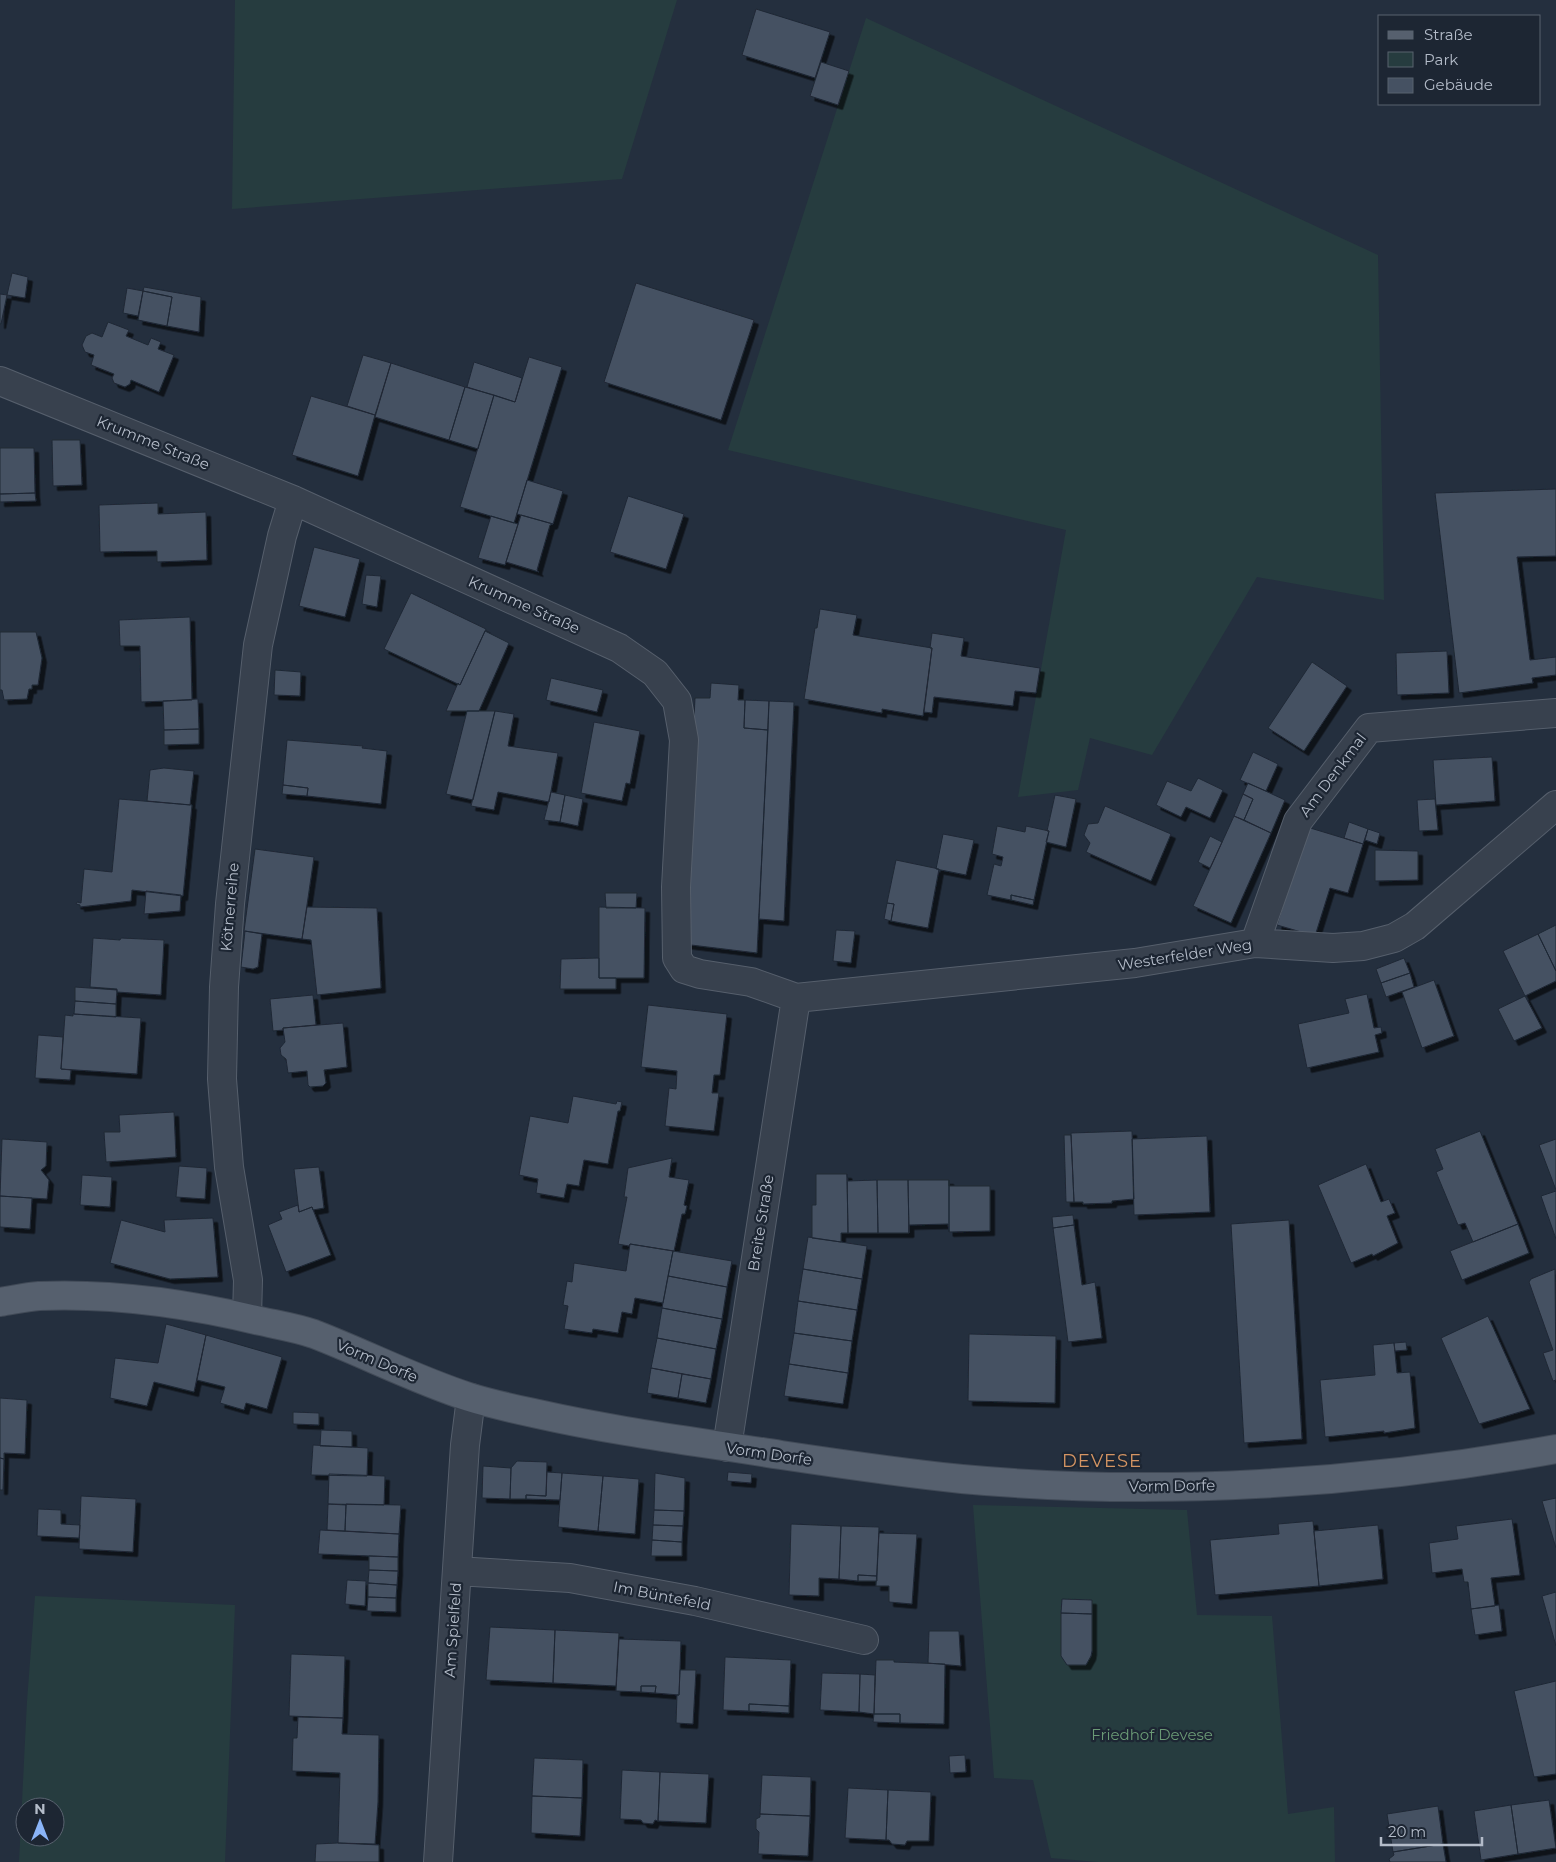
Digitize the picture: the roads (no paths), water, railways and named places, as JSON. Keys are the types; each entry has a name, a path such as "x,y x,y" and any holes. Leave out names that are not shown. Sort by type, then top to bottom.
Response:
{"main road":[{"name":"Vorm Dorfe","path":"0,1302 36,1296 94,1297 200,1307 310,1333 417,1378 471,1398 606,1429 826,1462 961,1479 1055,1485 1195,1487 1316,1480 1384,1473 1469,1464 1556,1449"}],"street":[{"name":"Krumme Straße","path":"0,381 293,500 619,648 655,673 677,701 684,740 676,887 677,958 684,969 700,974 752,982 796,998"},
{"name":"Kötnerreihe","path":"247,1318 248,1280 229,1167 222,1079 224,987 231,894 258,645 282,536 293,500"},
{"name":"Am Denkmal","path":"1255,943 1298,821 1369,728 1556,713"},
{"name":"Westerfelder Weg","path":"796,998 1135,964 1255,943 1364,946 1394,938 1415,926 1556,805"},
{"name":"Breite Straße","path":"726,1447 796,998"},
{"name":"Am Spielfeld","path":"438,1862 465,1445 471,1398"},
{"name":"Im Büntefeld","path":"457,1571 570,1578 695,1601 864,1640"}],"district":[{"name":"DEVESE","path":"1102,1461"}],"park label":[{"name":"Friedhof Devese","path":"1152,1735"}]}
